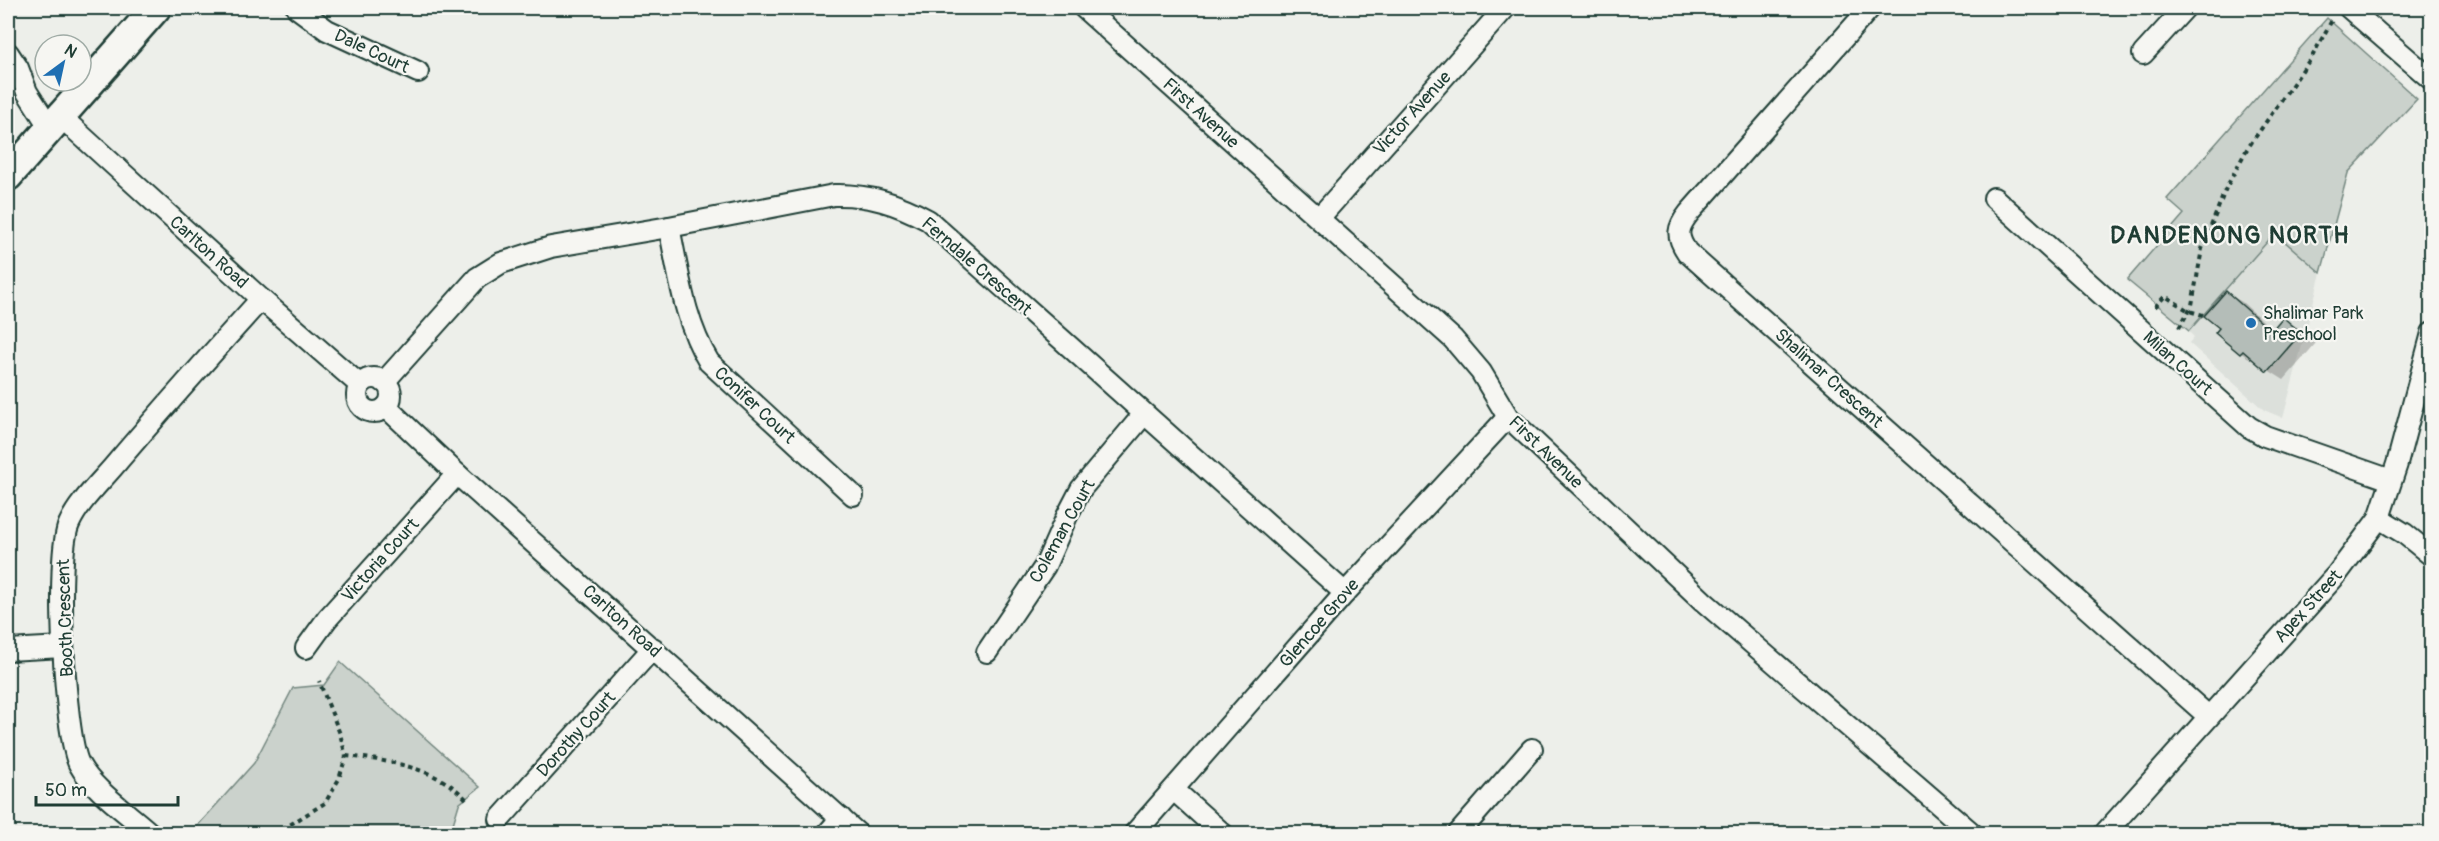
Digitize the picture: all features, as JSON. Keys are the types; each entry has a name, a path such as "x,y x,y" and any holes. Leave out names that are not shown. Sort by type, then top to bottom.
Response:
{"main road":[{"path":"8,176 156,8"}],"street":[{"name":"Dale Court","path":"297,8 327,30 418,72"},
{"name":"First Avenue","path":"1084,8 1453,339 1481,372 1508,417 1703,601 1973,834"},
{"name":"Victor Avenue","path":"1319,218 1505,8"},
{"name":"Shalimar Crescent","path":"1870,8 1685,218 1677,234 1680,243 1696,260 2208,716"},
{"path":"2143,54 2185,8"},
{"path":"2349,8 2432,80"},
{"name":"Carlton Road","path":"8,53 18,68 27,92 55,122 360,385"},
{"name":"Ferndale Crescent","path":"384,382 477,278 501,263 551,247 834,195 885,200 928,220 1345,593"},
{"name":"Milan Court","path":"1994,198 2249,427 2265,436 2391,480"},
{"name":"Conifer Court","path":"669,227 688,315 698,343 710,362 853,495"},
{"name":"Booth Crescent","path":"151,834 88,777 78,761 71,735 63,647 62,547 69,524 81,506 162,410 261,299"},
{"name":"Apex Street","path":"2104,834 2337,574 2379,518 2432,333"},
{"path":"371,379 384,382 391,394 386,407 374,412 362,407 357,396 360,385 371,379"},
{"name":"Carlton Road","path":"386,407 457,474 858,834"},
{"name":"Coleman Court","path":"987,652 1045,566 1081,489 1144,414"},
{"name":"Glencoe Grove","path":"1134,834 1345,593 1508,417"},
{"name":"Victoria Court","path":"306,648 327,619 457,474"},
{"path":"2379,518 2405,534 2432,556"},
{"path":"8,650 63,647"},
{"name":"Dorothy Court","path":"500,819 653,648"},
{"path":"1458,834 1532,749"},
{"path":"1174,790 1223,834"},
{"path":"827,834 841,818"}],"path":[{"path":"2179,328 2193,305 2202,249 2226,188 2247,148 2313,55 2332,20"},
{"path":"2155,307 2165,296 2190,311 2203,315"},
{"path":"275,834 325,803 339,779 346,756 319,681"},
{"path":"346,756 395,763 419,771 456,787 467,800"}],"shaded area":[{"path":"2327,18 2417,99 2348,173 2321,273 2275,233 2189,331 2127,280 2184,214 2167,199"},
{"name":"Shalimar Park Preschool","path":"2275,233 2321,273 2283,418 2264,410 2189,343 2194,337 2189,332"},
{"path":"340,662 480,787 459,804 453,824 439,834 191,833 254,763 293,688 324,685"}],"building":[{"name":"Shalimar Park Preschool","path":"2226,291 2271,331 2283,317 2301,333 2267,372 2243,351 2240,354 2215,333 2219,328 2204,316"}],"place":[{"name":"Shalimar Park Preschool","path":"2251,323"}],"district":[{"name":"DANDENONG NORTH","path":"2230,235"}]}
